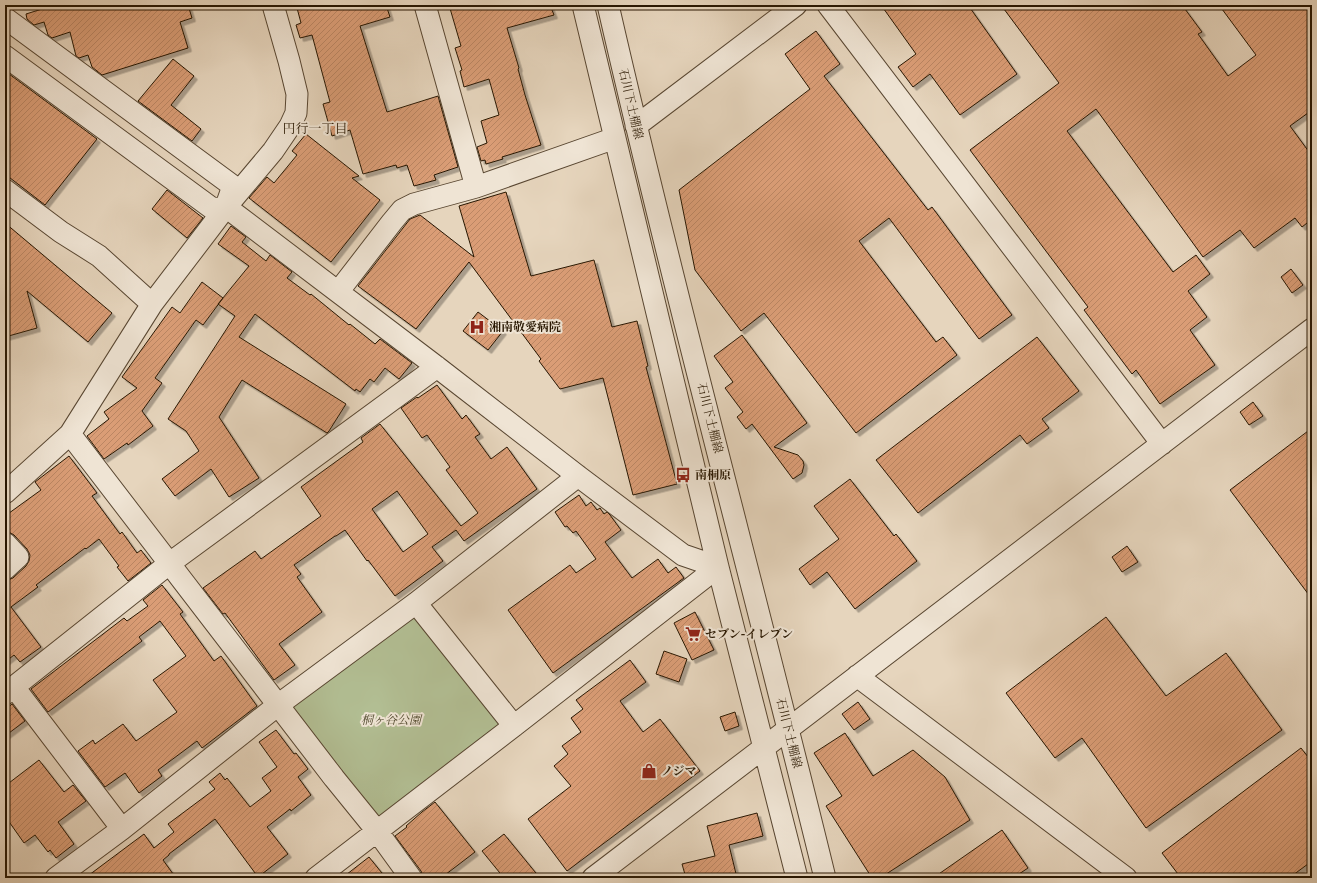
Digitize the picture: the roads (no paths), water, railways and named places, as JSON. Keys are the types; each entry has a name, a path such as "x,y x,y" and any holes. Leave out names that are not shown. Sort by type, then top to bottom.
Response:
{"street":[{"path":"5,6 10,5"},
{"path":"5,493 70,434 152,304 226,207 273,151 290,126 296,113 297,94 291,67 273,5"},
{"path":"425,5 476,187"},
{"name":"石川下土棚線","path":"583,5 718,567 797,878"},
{"name":"石川下土棚線","path":"608,5 636,126 789,728 825,878"},
{"path":"636,126 796,5"},
{"path":"828,5 1162,444"},
{"path":"5,18 233,186 226,207"},
{"path":"5,56 213,209 226,207 578,476 684,554 718,567"},
{"path":"338,292 402,210 414,204 476,187 615,138"},
{"path":"6,193 61,232 99,256 152,304"},
{"path":"593,878 1312,329"},
{"path":"122,828 9,690 170,563 437,367"},
{"path":"70,434 278,705 377,831 411,878"},
{"path":"56,878 278,705 416,602 578,476"},
{"path":"5,543 18,557 5,569"},
{"path":"316,878 718,567"},
{"path":"416,602 514,726"},
{"path":"857,676 1126,878"}],"place":[{"name":"湘南敬愛病院","path":"477,327"},
{"name":"南桐原","path":"683,475"},
{"name":"セブン-イレブン","path":"693,634"},
{"name":"ノジマ","path":"649,771"}],"district":[{"name":"円行一丁目","path":"315,128"}],"park label":[{"name":"桐ヶ谷公園","path":"391,720"}]}
